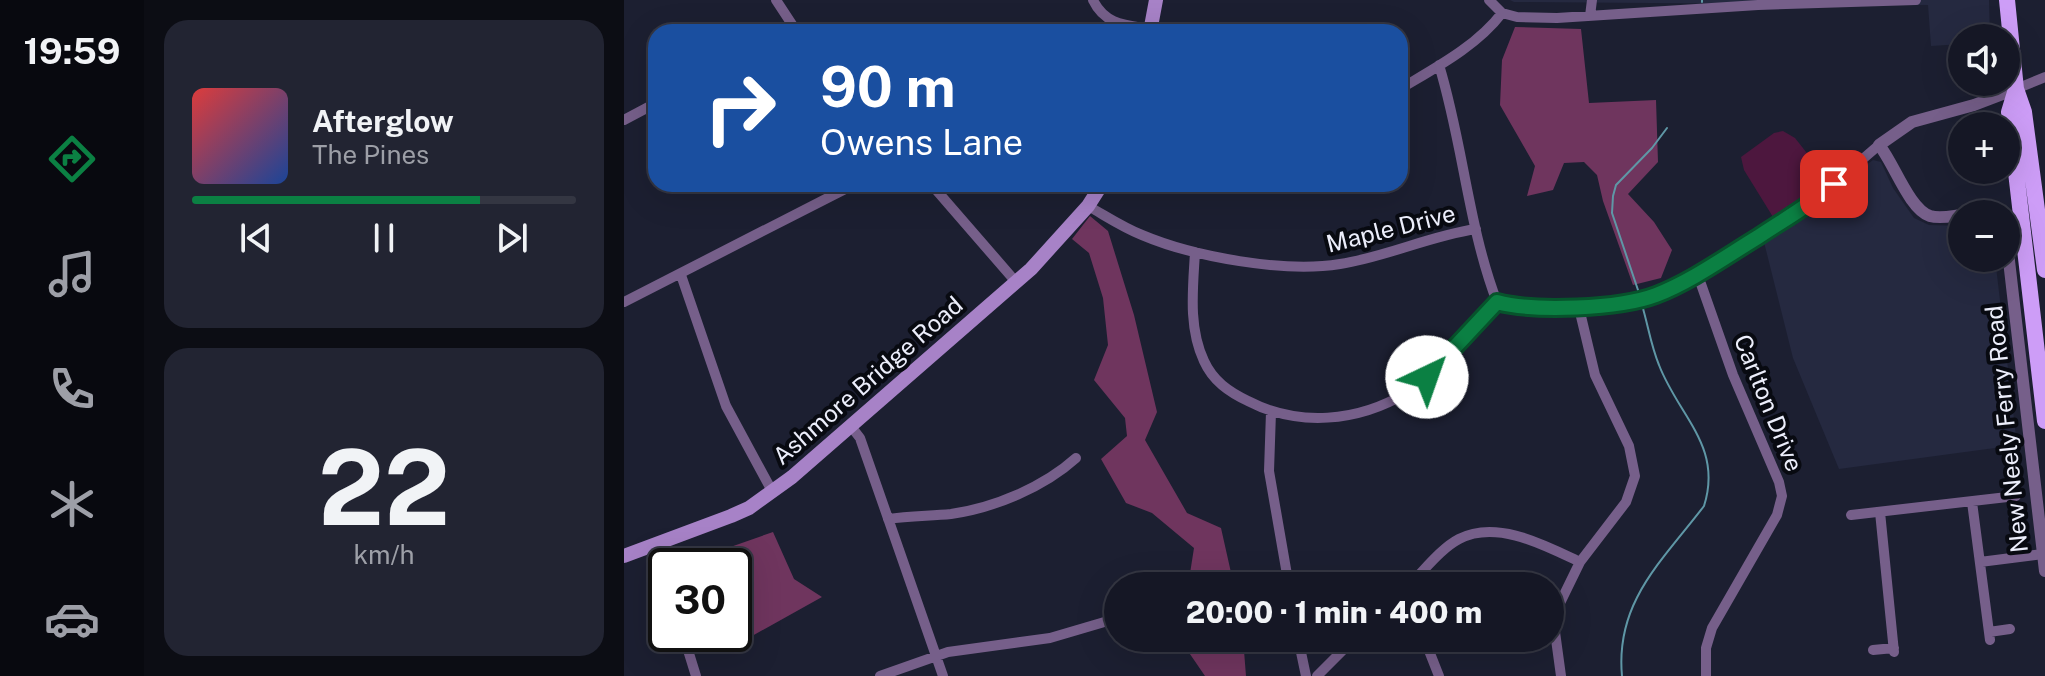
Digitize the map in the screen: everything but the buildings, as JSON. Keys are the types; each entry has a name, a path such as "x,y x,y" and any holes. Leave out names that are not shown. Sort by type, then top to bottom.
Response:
{"main road":[{"path":"1151,24 1156,0"},
{"path":"2007,0 2009,24"},
{"path":"2014,96 2009,112 2045,421"},
{"path":"2018,96 2024,112 2045,270"},
{"name":"Ashmore Bridge Road","path":"624,556 731,516 792,477 1045,256 1097,192"}],"street":[{"path":"776,0 790,24"},
{"path":"1094,0 1104,17 1119,24"},
{"path":"1489,0 1502,13 1533,18 1758,5 1916,0"},
{"path":"1590,16 1592,0"},
{"path":"1408,84 1492,26 1502,13"},
{"path":"1439,65 1488,279 1497,302"},
{"path":"2020,87 2045,77"},
{"path":"1497,302 1524,308 1579,308 1653,296 1695,275 1814,201 1879,145 1912,122 1998,96"},
{"path":"624,120 648,107"},
{"path":"1879,145 1889,157 1914,204 1922,212 1937,217 1948,216"},
{"path":"624,302 840,192"},
{"path":"938,192 1016,282"},
{"name":"Maple Drive","path":"1088,206 1141,235 1195,252 1272,266 1322,266 1357,261 1424,240 1476,229"},
{"path":"1195,252 1194,322 1204,362 1224,387 1271,412 1328,418 1369,411 1396,399 1427,377 1497,302"},
{"name":"New Neely Ferry Road","path":"2010,272 2045,571"},
{"path":"681,275 726,406 772,491"},
{"name":"Carlton Drive","path":"1695,275 1701,284 1733,375 1773,462 1782,496 1777,515 1712,628 1706,648 1706,676"},
{"path":"1561,676 1555,632 1565,590 1580,562 1626,502 1635,476 1629,446 1595,375 1579,308"},
{"path":"1271,412 1269,471 1287,572"},
{"path":"850,425 860,438 943,676"},
{"path":"888,519 949,514 988,505 1054,475 1076,458"},
{"path":"1851,515 2016,496"},
{"path":"1972,502 1989,636 2010,629"},
{"path":"1873,650 1894,650 1880,512"},
{"path":"1423,572 1453,543 1473,534 1497,533 1521,537 1580,562"},
{"path":"1980,562 2043,554"},
{"path":"880,676 937,655 1050,638 1104,622"},
{"path":"689,652 696,676"},
{"path":"1301,652 1306,676"},
{"path":"1317,676 1341,652"},
{"path":"1430,652 1439,676"}],"shaded area":[{"path":"1510,0 1989,0 1990,24 1948,24 1948,45 1931,46 1928,5"},
{"path":"1515,27 1581,29 1589,103 1656,100 1658,162 1628,194 1654,222 1672,250 1661,278 1633,285 1597,175 1584,162 1564,163 1553,190 1527,196 1535,166 1500,105 1502,60"},
{"path":"1783,131 1795,138 1829,181 1808,198 1773,217 1744,170 1741,157 1774,133"},
{"path":"1873,160 1881,162 1893,188 1914,218 1929,225 1948,226 1948,272 1997,272 2017,445 1839,469 1793,358 1764,242"},
{"path":"1090,216 1108,231 1134,315 1157,412 1145,440 1187,513 1221,528 1231,572 1190,572 1194,548 1152,513 1126,503 1101,459 1127,436 1125,418 1094,380 1108,345 1103,298 1089,253 1072,239"},
{"path":"773,532 794,579 822,597 752,636 752,548 728,548"},
{"path":"1189,652 1244,652 1246,676 1205,676"}],"waterway":[{"path":"1639,293 1612,213 1613,196 1616,185 1667,128"},
{"path":"1622,676 1622,650 1634,604 1658,564 1704,506 1708,485 1708,466 1703,449 1667,384 1642,305"}],"route":[{"path":"1427,377 1497,302 1533,309 1579,308 1653,296 1713,265 1814,201 1834,184"}]}
